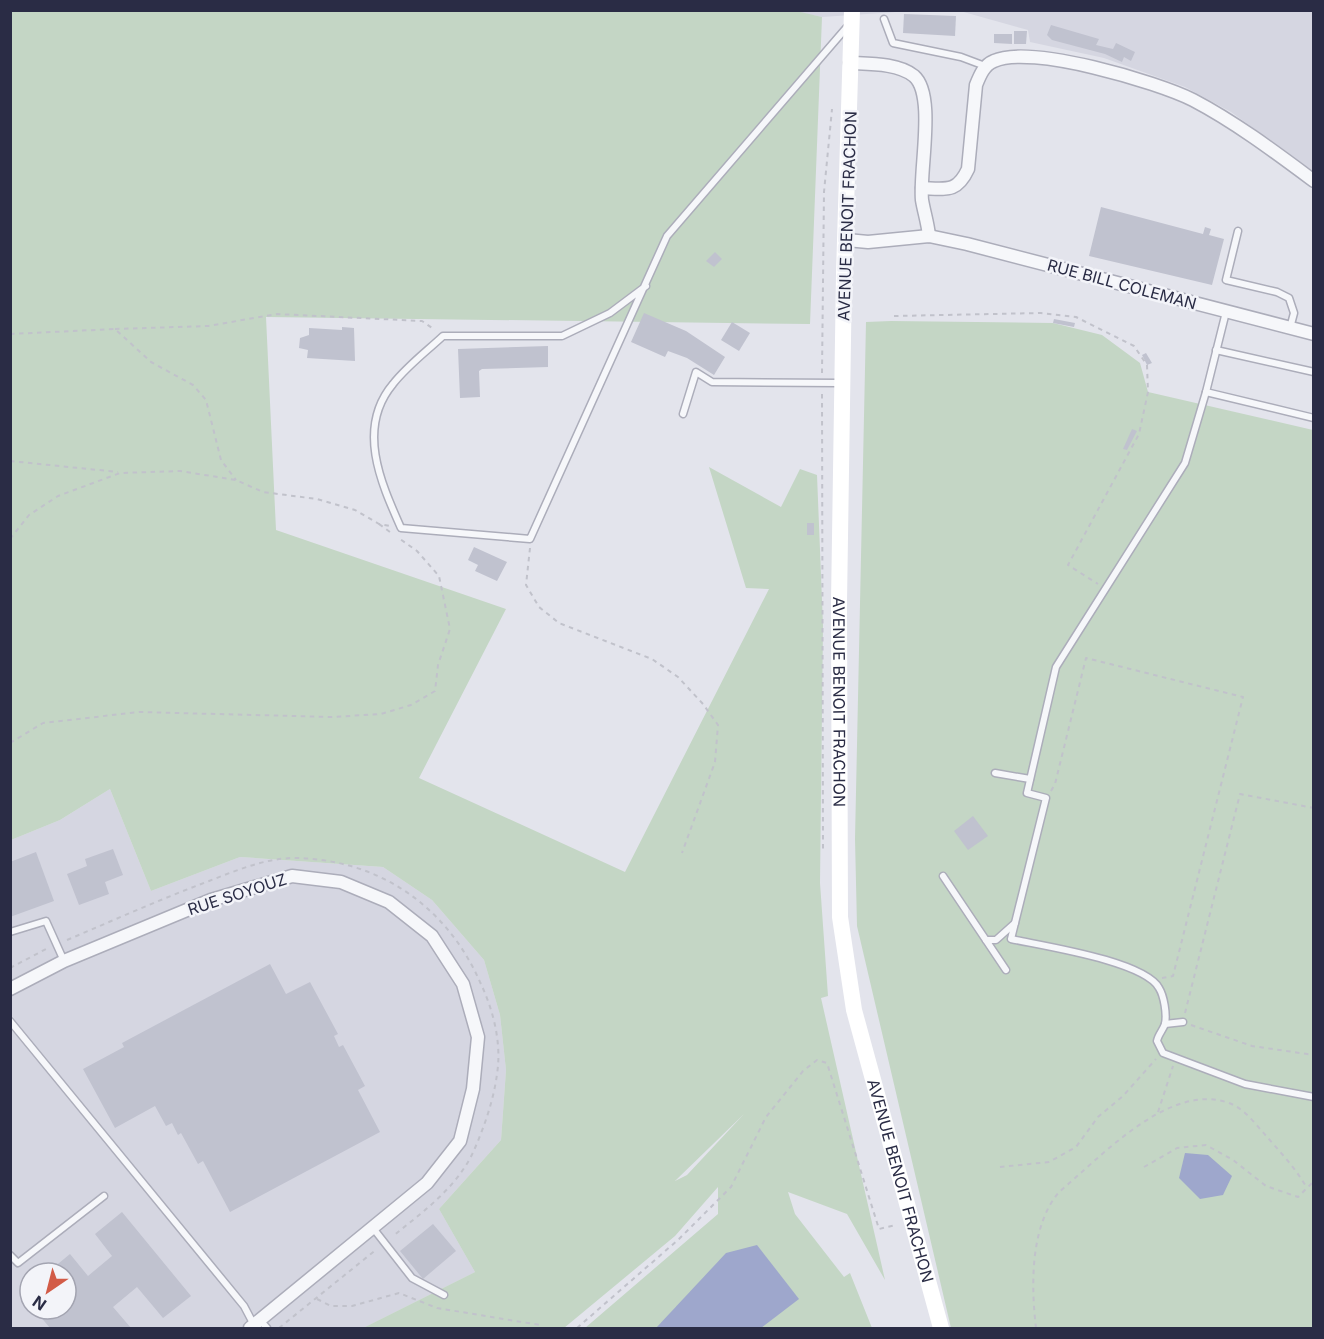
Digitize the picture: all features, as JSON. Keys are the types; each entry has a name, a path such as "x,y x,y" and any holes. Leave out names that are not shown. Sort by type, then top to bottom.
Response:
{"main road":[{"name":"AVENUE BENOIT FRACHON","path":"852,16 842,383 839,603 840,917 854,1010 941,1329"}],"street":[{"path":"922,188 949,189 958,186 964,179 968,169 976,85 986,67 994,60 1026,57 1114,71 1191,99 1225,119 1314,181"},
{"path":"850,63 894,68 914,76 920,85 924,109 922,188 929,236"},
{"name":"RUE BILL COLEMAN","path":"847,240 868,242 929,236 1092,275 1314,334"},
{"name":"RUE SOYOUZ","path":"10,989 64,961 211,900 292,876 341,882 389,902 432,936 463,984 478,1037 473,1089 459,1141 427,1183 258,1326"}],"lane":[{"path":"646,286 610,313 562,336 444,336 392,384 377,410 373,441 377,467 401,528 530,539 646,286 667,236 852,16"},
{"path":"884,19 893,43 961,57 986,67"},
{"path":"1238,231 1226,280 1277,292 1289,298 1294,314 1290,328"},
{"path":"1226,312 1185,463 1056,667 1027,793 1046,798 1011,939 1124,965 1144,973 1154,980 1163,999 1165,1024 1157,1041 1162,1053 1245,1084 1314,1097"},
{"path":"1216,350 1314,372"},
{"path":"683,414 696,372 712,382 842,383"},
{"path":"1206,392 1314,417"},
{"path":"995,773 1030,779"},
{"path":"943,876 1006,970"},
{"path":"10,932 46,921 64,961"},
{"path":"986,940 996,940 1015,923"},
{"path":"10,1021 258,1326"},
{"path":"1165,1024 1183,1022"},
{"path":"10,1255 18,1263 104,1196"},
{"path":"373,1228 412,1278 444,1294"}],"path":[{"path":"894,316 1041,313 1076,317 1134,346 1147,365 1148,392 1138,434 1068,565 1105,589"},
{"path":"10,334 208,327 277,314 422,321 444,336"},
{"path":"115,329 151,362 194,385 206,400 221,460 236,480"},
{"path":"10,461 120,473 180,471 236,480 263,492 317,499 355,510 417,551 439,576 450,629 438,665 435,692 411,705 381,714 332,717 139,712 43,723 10,743"},
{"path":"10,539 29,515 58,496 120,473"},
{"path":"379,524 401,528"},
{"path":"530,539 526,585 539,607 560,623 652,659 678,677 703,704 718,725 715,762 682,853"},
{"path":"1046,798 1055,784 1086,658 1243,697 1173,976 1154,980"},
{"path":"1314,808 1240,794 1183,1022 1238,1042 1314,1055"},
{"path":"10,968 56,944 242,868 289,858 316,860 370,872 431,908 456,936 471,960 491,1005 496,1039 498,1073 475,1149 458,1177 434,1204 279,1329"},
{"path":"1000,1167 1049,1162 1076,1147 1098,1117 1123,1096 1162,1053"},
{"path":"1158,1112 1176,1059"},
{"path":"577,1329 679,1239 732,1187 766,1117 803,1071 817,1060 827,1063 879,1229 897,1225"},
{"path":"1036,1329 1035,1273 1039,1232 1051,1202 1059,1192 1158,1112 1202,1098 1228,1102 1247,1114 1298,1171 1307,1188"},
{"path":"1144,1167 1177,1148 1206,1145 1233,1160 1266,1186 1298,1197 1314,1181"},
{"path":"316,1299 331,1306 352,1306 399,1293 437,1308 540,1325 542,1329"}],"shaded area":[{"path":"792,11 911,11 822,17"},
{"path":"960,11 1313,11 1313,171 1231,112 1185,87 1104,58 1030,42 1028,30"},
{"path":"110,789 151,891 240,857 383,867 432,900 484,960 500,1015 506,1070 501,1140 439,1209 475,1272 363,1328 11,1328 11,840 60,820"}],"green space":[{"path":"792,10 822,17 810,324 266,317 276,530 506,609 419,778 625,872 769,589 746,588 709,467 781,507 800,469 817,475 823,625 820,883 828,996 821,998 885,1280 847,1214 788,1192 795,1214 844,1277 850,1273 872,1328 585,1328 718,1214 718,1187 675,1236 564,1328 363,1328 475,1272 439,1209 501,1140 506,1070 500,1015 484,960 432,900 383,867 240,857 151,891 110,789 60,820 11,840 11,11","holes":["744,1114 687,1175 675,1181"]},
{"path":"866,322 1053,323 1102,335 1140,363 1148,392 1313,430 1313,1328 951,1328 857,926 855,839"}],"water":[{"path":"1185,1153 1208,1155 1232,1176 1223,1195 1200,1199 1179,1178"},
{"path":"757,1245 799,1299 761,1328 656,1328 726,1253"}],"building":[{"path":"904,14 956,16 955,36 903,33"},
{"path":"1051,25 1099,39 1096,45 1113,49 1116,43 1135,52 1131,61 1124,57 1122,62 1105,54 1052,40 1047,35"},
{"path":"1014,31 1027,31 1026,44 1014,44"},
{"path":"994,34 1012,34 1012,44 994,43"},
{"path":"1101,207 1203,234 1205,227 1211,229 1209,235 1224,239 1212,285 1089,256"},
{"path":"715,252 722,259 714,267 706,261"},
{"path":"644,313 686,331 725,357 714,375 687,358 668,351 665,357 631,342"},
{"path":"1054,319 1075,323 1074,327 1053,323"},
{"path":"732,322 750,333 739,351 721,340"},
{"path":"342,327 354,328 355,361 307,358 308,350 299,348 300,338 309,335 309,328 342,330"},
{"path":"548,346 548,367 482,369 479,371 480,397 460,398 458,349"},
{"path":"1146,353 1152,363 1147,365 1142,355"},
{"path":"1132,429 1137,431 1127,450 1123,449"},
{"path":"807,523 814,523 814,535 807,535"},
{"path":"474,547 507,562 497,581 475,571 478,565 468,560"},
{"path":"973,816 988,836 968,850 954,831"},
{"path":"113,849 123,875 105,882 109,894 79,905 67,874 87,866 85,859"},
{"path":"36,852 54,901 10,917 10,862"},
{"path":"270,964 286,994 310,982 338,1034 334,1036 339,1047 343,1045 365,1086 358,1090 380,1132 230,1212 203,1161 198,1164 181,1133 178,1135 172,1123 166,1126 155,1106 115,1128 83,1069 124,1047 122,1043"},
{"path":"122,1212 191,1296 163,1318 137,1287 113,1307 131,1328 50,1328 44,1321 78,1321 78,1264 88,1276 112,1256 95,1234"},
{"path":"433,1224 456,1251 423,1279 400,1251"},
{"path":"70,1254 76,1261 62,1261"}]}
